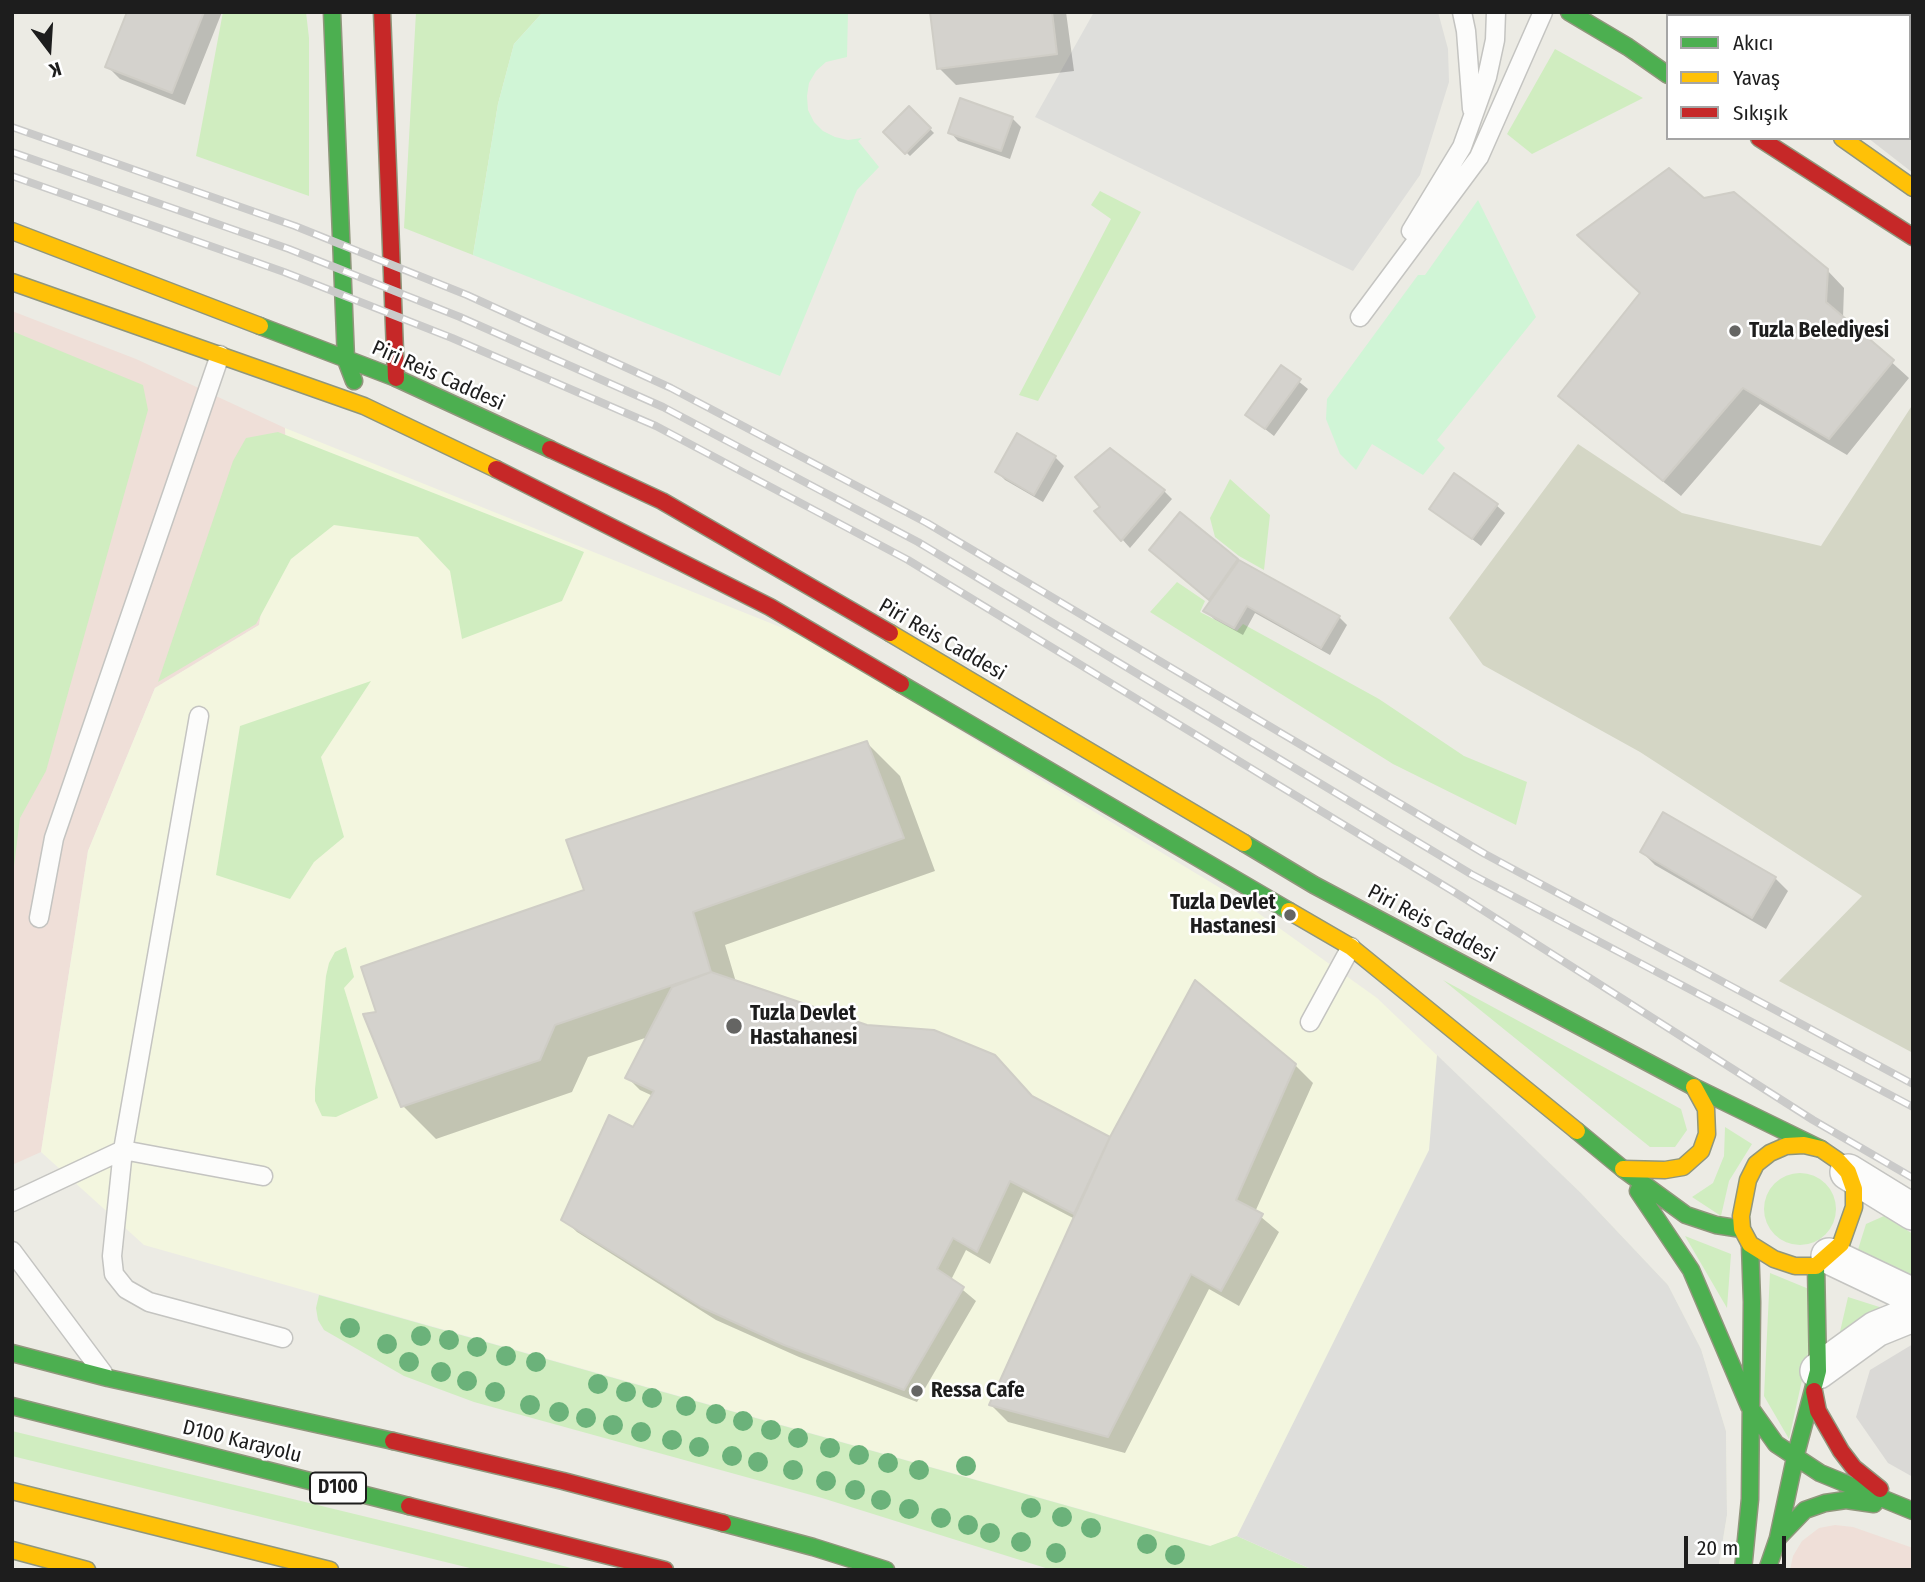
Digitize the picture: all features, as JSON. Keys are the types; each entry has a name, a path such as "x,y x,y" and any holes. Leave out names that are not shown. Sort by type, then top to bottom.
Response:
{"main road":[{"path":"332,12 346,360 380,392"},
{"path":"380,392 382,12"},
{"path":"1569,12 1666,74"},
{"path":"1762,140 1913,237"},
{"path":"1845,140 1913,188"},
{"name":"Piri Reis Caddesi","path":"12,230 346,360 417,430 770,607 1352,947 1623,1169"},
{"name":"Piri Reis Caddesi","path":"12,282 220,355 380,392 662,501 950,668 1314,885 1694,1087 1821,1149"},
{"path":"1623,1169 1665,1170 1683,1167 1700,1151 1707,1134 1706,1109 1694,1087"},
{"path":"1743,1570 1750,1499 1752,1302 1750,1244 1742,1229 1748,1180 1756,1164 1769,1153 1786,1146 1804,1145 1821,1149 1848,1172 1854,1189 1854,1207 1841,1244 1822,1261 1795,1266 1774,1259 1750,1244"},
{"path":"1623,1169 1686,1215 1716,1225 1742,1229"},
{"path":"1623,1169 1691,1270 1749,1406 1776,1444 1820,1473 1910,1510"},
{"path":"1822,1261 1816,1381 1818,1411 1854,1468 1910,1510"},
{"path":"12,1353 108,1378 269,1412 563,1481 813,1547 886,1570"},
{"path":"1767,1570 1778,1538 1795,1458 1816,1381"},
{"name":"D100 Karayolu","path":"12,1406 665,1570"},
{"path":"12,1491 330,1570"},
{"path":"1778,1538 1791,1521 1805,1510 1825,1503 1846,1500 1910,1510"},
{"path":"12,1550 88,1570"}],"street":[{"path":"1848,1172 1913,1212"},
{"path":"1822,1261 1913,1296"},
{"path":"1816,1381 1876,1329 1913,1314"}],"lane":[{"path":"1462,12 1466,31 1472,117"},
{"path":"1496,12 1495,40 1489,65 1462,147 1360,317 1479,157 1543,12"},
{"path":"39,918 54,838 220,355"},
{"path":"198,716 123,1150 112,1256 114,1274 126,1289 149,1301 283,1338"},
{"path":"1310,1022 1352,947"},
{"path":"12,1202 123,1150 263,1176"},
{"path":"12,1251 108,1378"}],"shaded area":[{"path":"1094,12 1438,12 1448,49 1449,82 1420,175 1353,271 1035,117"},
{"path":"1721,12 1913,12 1913,173 1871,140 1911,140 1911,14"},
{"path":"12,311 136,359 285,428 287,459 259,625 155,688 88,851 41,1152 12,1165"},
{"path":"1913,404 1913,1053 1779,981 1862,896 1640,752 1483,665 1449,618 1578,444 1682,513 1821,546"},
{"name":"Tuzla Devlet Hastahanesi","path":"285,428 805,637 1240,900 1377,998 1581,1193 1668,1285 1701,1349 1726,1431 1727,1515 1718,1570 1313,1570 1237,1536 1211,1546 144,1245 41,1152 88,851 155,688 259,625 287,459"},
{"path":"1437,1055 1581,1193 1668,1285 1701,1349 1726,1431 1727,1515 1718,1570 1313,1570 1237,1536 1429,1150"},
{"path":"1913,1344 1913,1477 1888,1463 1856,1417 1870,1370"},
{"path":"1835,1525 1853,1527 1913,1548 1913,1570 1790,1570 1793,1556 1802,1541 1819,1528"}],"green space":[{"path":"223,12 306,12 309,38 309,196 196,156"},
{"path":"416,12 543,12 514,44 498,104 473,255 404,228"},
{"path":"543,12 848,12 847,57 826,62 816,71 809,83 808,110 823,131 848,140 862,138 858,141 879,167 857,190 780,376 473,255 498,104 514,44"},
{"path":"1555,49 1643,98 1532,154 1507,134"},
{"path":"1100,191 1141,212 1038,401 1019,395 1111,219 1091,205"},
{"path":"1478,200 1536,317 1437,440 1445,448 1423,475 1372,444 1356,470 1340,454 1326,419 1327,399 1418,275 1425,275"},
{"path":"12,331 143,385 148,410 46,771 20,818 12,882"},
{"path":"278,432 584,552 562,601 462,639 450,571 418,537 334,525 291,559 256,624 158,682 233,461 246,438"},
{"path":"1230,479 1270,515 1264,570 1239,556 1215,537 1210,518"},
{"path":"1177,582 1205,601 1200,612 1237,631 1243,624 1379,699 1464,756 1527,782 1516,825 1393,764 1150,612"},
{"path":"371,681 321,757 344,837 314,862 290,899 216,875 240,726"},
{"path":"346,947 354,977 344,988 378,1098 336,1117 322,1116 315,1101 315,1089 326,976 335,952"},
{"path":"1443,980 1681,1109 1687,1130 1675,1147 1650,1147"},
{"path":"1725,1127 1752,1144 1729,1181 1721,1216 1692,1197 1713,1183 1724,1156"},
{"path":"1800,1173 1814,1176 1826,1183 1833,1195 1836,1209 1833,1223 1826,1235 1814,1242 1800,1245 1786,1242 1774,1235 1767,1223 1764,1209 1767,1195 1774,1183 1786,1176"},
{"path":"1884,1216 1913,1234 1913,1285 1856,1256 1866,1224"},
{"path":"1685,1236 1731,1254 1727,1308"},
{"path":"1770,1273 1821,1294 1789,1439 1764,1396"},
{"path":"319,1295 1210,1546 1237,1536 1313,1570 1052,1570 822,1498 474,1402 404,1376 324,1330 318,1320 316,1308"},
{"path":"1848,1297 1892,1311 1836,1349"},
{"path":"12,1431 579,1570 478,1570 12,1456"}],"building":[{"path":"127,12 204,12 172,93 105,67"},
{"path":"930,12 1052,12 1057,54 937,69"},
{"path":"1913,12 1913,20 1911,22 1911,14 1816,14"},
{"path":"960,98 1013,117 1001,151 948,133"},
{"path":"1913,98 1913,135 1911,134"},
{"path":"909,106 931,128 905,154 883,132"},
{"name":"Tuzla Belediyesi","path":"1669,168 1704,198 1734,192 1828,269 1826,302 1894,360 1829,439 1743,388 1663,481 1558,396 1640,293 1577,235"},
{"path":"1281,365 1301,379 1265,429 1245,415"},
{"path":"1017,433 1056,456 1034,495 995,472"},
{"path":"1110,448 1165,490 1121,541 1094,511 1100,507 1075,477"},
{"path":"1454,473 1498,504 1472,539 1429,509"},
{"path":"1180,512 1238,559 1209,600 1149,550"},
{"path":"1239,560 1340,616 1321,648 1247,606 1234,628 1203,611"},
{"path":"867,741 904,838 693,912 711,972 555,1025 540,1060 401,1107 363,1014 376,1012 361,967 584,890 566,840"},
{"path":"1663,812 1776,877 1752,918 1640,852"},
{"path":"711,972 867,1025 934,1030 995,1055 1032,1096 1110,1137 1074,1214 1010,1181 977,1252 953,1238 937,1269 964,1287 904,1390 784,1345 701,1307 561,1220 609,1115 633,1127 654,1091 625,1078 672,987"},
{"path":"1195,980 1296,1064 1236,1200 1263,1214 1221,1291 1191,1274 1108,1437 989,1405 1110,1137"}],"railway":[{"path":"12,127 295,226 467,295 671,388 927,523 1485,854 1913,1084"},
{"path":"12,152 289,249 460,317 663,407 918,542 1471,874 1913,1107"},
{"path":"12,176 284,272 452,338 656,426 908,560 1456,893 1813,1120 1913,1178"}],"traffic: fast":[{"path":"332,12 346,360 354,381"},
{"path":"1569,12 1666,74"},
{"path":"260,326 396,378 550,449"},
{"path":"901,684 1289,911"},
{"path":"1244,843 1314,885 1694,1087 1821,1149"},
{"path":"1577,1131 1686,1215 1716,1225 1742,1229"},
{"path":"1638,1191 1691,1270 1749,1406 1776,1444 1820,1473 1913,1511"},
{"path":"1743,1570 1750,1499 1750,1244"},
{"path":"1767,1570 1778,1538 1795,1458 1818,1371 1816,1266"},
{"path":"12,1353 108,1378 393,1441"},
{"path":"12,1406 409,1506"},
{"path":"1778,1538 1805,1510 1846,1500 1874,1504"},
{"path":"723,1523 886,1570"}],"traffic: slow":[{"path":"1845,140 1913,188"},
{"path":"12,231 260,326"},
{"path":"12,282 364,406 496,469"},
{"path":"890,633 1244,843"},
{"path":"1289,911 1351,947 1577,1131"},
{"path":"1623,1169 1665,1170 1683,1167 1701,1151 1707,1134 1706,1109 1694,1087"},
{"path":"1804,1145 1821,1149 1837,1160 1848,1172 1854,1189 1854,1207 1841,1244 1816,1266 1795,1266 1774,1259 1750,1244 1742,1229 1741,1216 1748,1180 1756,1164 1770,1153 1786,1146 1804,1145"},
{"path":"12,1491 330,1570"},
{"path":"12,1550 87,1570"}],"traffic: jam":[{"path":"382,12 396,378"},
{"path":"1762,140 1913,237"},
{"path":"550,449 662,501 890,633"},
{"path":"496,469 770,607 901,684"},
{"path":"1814,1391 1818,1411 1841,1451 1854,1468 1880,1489"},
{"path":"393,1441 563,1481 723,1523"},
{"path":"409,1506 665,1570"}],"place":[{"name":"Tuzla Belediyesi","path":"1735,331"},
{"name":"Tuzla Devlet Hastanesi","path":"1290,915"},
{"name":"Tuzla Devlet Hastahanesi","path":"734,1026"},
{"name":"Ressa Cafe","path":"917,1391"}]}
